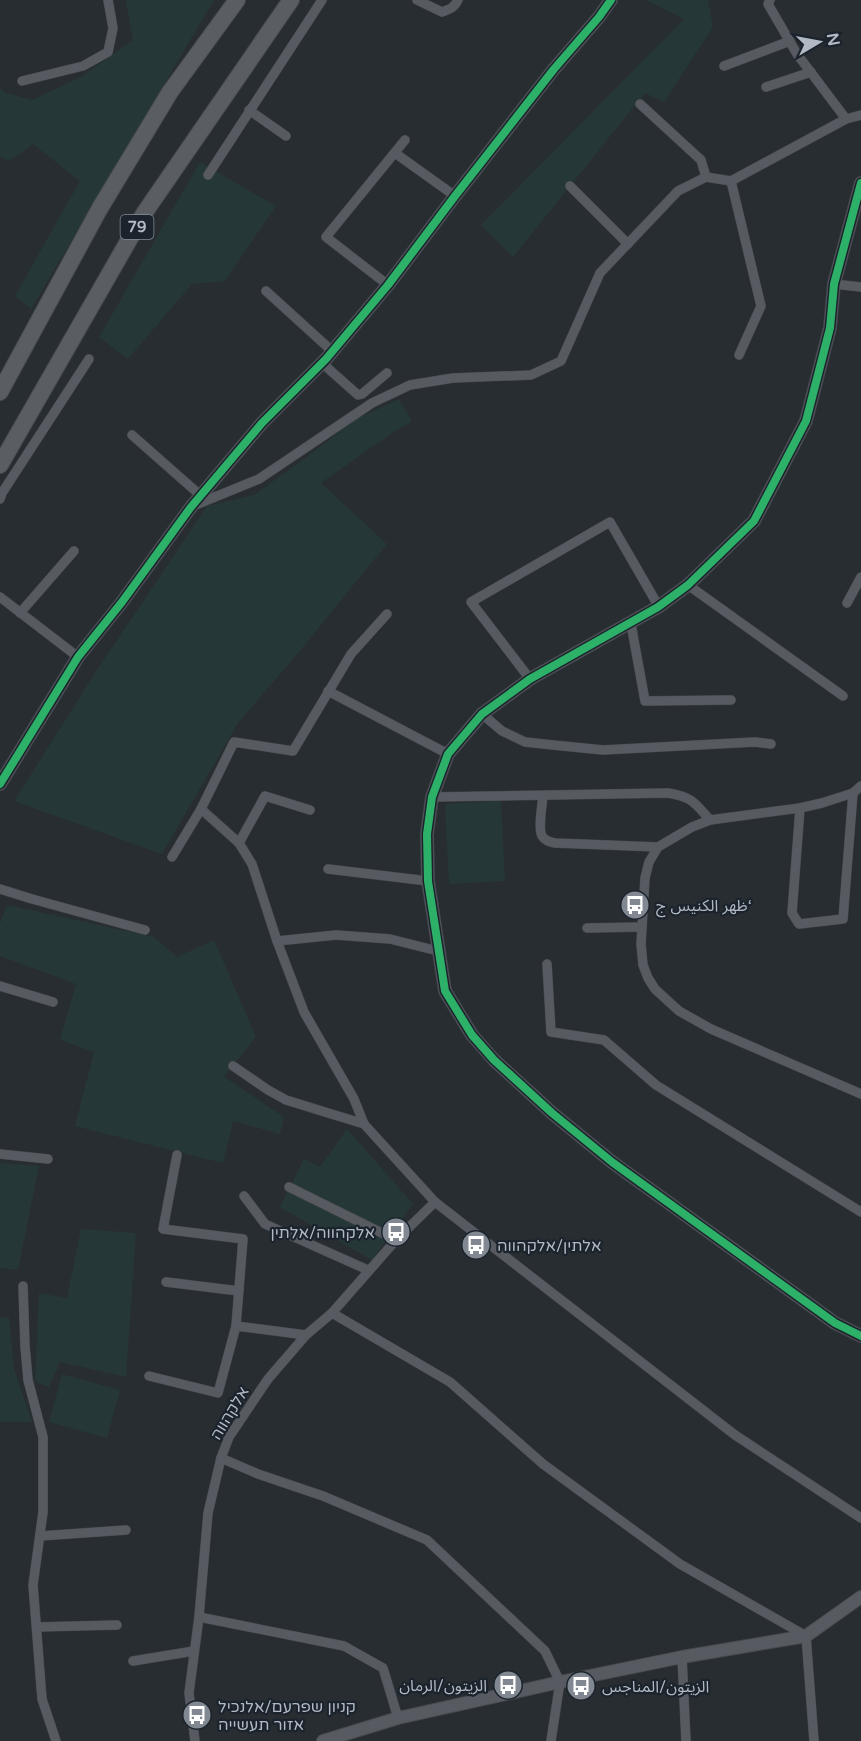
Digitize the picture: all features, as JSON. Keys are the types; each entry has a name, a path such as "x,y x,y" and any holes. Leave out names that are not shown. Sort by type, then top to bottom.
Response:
{"highway":[{"name":"79","path":"0,392 105,198 170,92 237,0"},
{"name":"79","path":"0,465 145,212 291,0"}],"street":[{"path":"22,81 83,66 108,52 113,28 108,0"},
{"path":"208,175 322,0"},
{"path":"417,0 442,12 455,6 458,0"},
{"path":"0,784 78,657 122,602 200,495 262,423 322,363 388,285 554,69 611,0"},
{"path":"770,0 768,4 790,41 846,119"},
{"path":"724,66 790,41"},
{"path":"766,87 811,72"},
{"path":"640,104 701,160 706,177"},
{"path":"249,110 286,136"},
{"path":"191,507 259,479 372,403 410,385 453,378 531,375 561,361 600,273 678,191 706,177 731,181 846,119 861,115"},
{"path":"388,285 326,237 405,140"},
{"path":"395,153 455,196"},
{"path":"731,181 761,306 739,355"},
{"path":"861,183 834,284 830,328 806,421 754,521 688,585 659,607 530,679 482,714 448,754 432,797 427,834 428,881 445,991 472,1035 494,1060 527,1090 612,1162 835,1323 861,1336"},
{"path":"570,186 628,244"},
{"path":"834,284 861,287"},
{"path":"266,291 332,351"},
{"path":"0,499 89,359"},
{"path":"322,363 358,395 387,373"},
{"path":"132,435 200,495"},
{"path":"530,679 471,602 610,522 659,607"},
{"path":"20,613 74,550"},
{"path":"847,603 861,577"},
{"path":"688,585 843,696"},
{"path":"0,597 78,657"},
{"path":"171,857 201,808 234,742 293,751 351,654 387,614"},
{"path":"631,624 645,701 731,700"},
{"path":"328,691 448,754"},
{"path":"482,714 502,731 525,742 553,746 603,750 755,742 771,744"},
{"path":"861,786 853,793 822,804 710,820 692,827 658,847 649,862 645,878 642,927 643,965 648,978 655,989 679,1011 711,1029 861,1094"},
{"path":"432,797 668,793 685,796 697,805 710,820"},
{"path":"800,808 792,913 799,924 843,919 853,793"},
{"path":"239,843 265,796 310,810"},
{"path":"543,796 541,828 542,836 547,841 658,847"},
{"path":"201,808 239,843 252,864 277,941 304,1012 354,1099 364,1124 435,1202 735,1435 861,1518"},
{"path":"328,869 428,881"},
{"path":"0,889 145,930"},
{"path":"587,928 642,927"},
{"path":"277,941 336,935 390,939 438,951"},
{"path":"547,964 551,1032 604,1040 656,1085 861,1212"},
{"path":"0,986 53,1002"},
{"path":"233,1066 286,1100 364,1124"},
{"path":"0,1154 48,1159"},
{"path":"149,1376 218,1393 236,1326 243,1239 163,1229 177,1155"},
{"path":"289,1187 396,1240"},
{"path":"244,1196 265,1224 368,1270"},
{"name":"אלקהווה","path":"195,1741 189,1693 199,1617 208,1514 221,1458 229,1437 268,1379 306,1335 332,1313 368,1270 435,1202"},
{"path":"166,1282 239,1291"},
{"path":"23,1286 28,1380 43,1437 43,1512 33,1585 42,1699 56,1741"},
{"path":"332,1313 450,1382 543,1464 680,1564 806,1636"},
{"path":"236,1326 306,1335"},
{"path":"221,1458 258,1474 323,1496 427,1540 545,1651 560,1682 551,1741"},
{"path":"39,1536 126,1530"},
{"path":"327,1740 398,1718 560,1682 682,1657 806,1636 861,1598"},
{"path":"199,1617 344,1646 383,1668 398,1718"},
{"path":"37,1627 117,1625"},
{"path":"806,1636 814,1741"},
{"path":"133,1661 194,1652"},
{"path":"682,1657 686,1741"}],"shaded area":[{"path":"126,0 214,0 31,309 15,296 80,181 33,144 9,161 0,156 0,88 6,93 32,100 81,77 133,40"},
{"path":"646,0 708,0 713,27 664,102 645,93 513,257 481,225 684,19"},
{"path":"200,162 276,206 225,281 192,284 128,359 99,337"},
{"path":"399,399 412,422 395,431 321,483 387,544 238,723 162,854 14,801 97,670 207,506 254,495 356,419"},
{"path":"501,801 505,881 449,884 445,804"},
{"path":"7,905 154,937 177,957 214,940 256,1037 224,1077 284,1117 280,1134 233,1121 223,1163 75,1126 94,1052 60,1040 76,984 0,956 0,923"},
{"path":"347,1129 413,1204 372,1260 280,1207 304,1159 320,1167"},
{"path":"0,1163 39,1166 18,1270 0,1268"},
{"path":"81,1229 136,1233 126,1377 60,1362 49,1387 35,1382 39,1293 67,1298"},
{"path":"9,1317 14,1369 32,1422 0,1422 0,1318"},
{"path":"62,1374 120,1390 107,1438 49,1422"}],"cycle path":[{"path":"0,784 78,657 122,602 191,507 262,423 326,359 388,285 554,69 611,0"},
{"path":"861,183 834,284 830,328 806,421 754,521 688,585 658,607 530,679 482,714 448,754 432,797 427,834 428,881 445,991 472,1035 494,1060 552,1113 612,1162 835,1323 861,1336"}],"place":[{"name":"ظهر الكنيس ج‘","path":"635,905"},
{"name":"אלקהווה/אלתין","path":"396,1232"},
{"name":"אלתין/אלקהווה","path":"476,1245"},
{"name":"الزيتون/الرمان","path":"508,1685"},
{"name":"الزيتون/المناجس","path":"581,1686"},
{"name":"קניון שפרעם/אלנכיל אזור תעשייה","path":"197,1715"}]}
